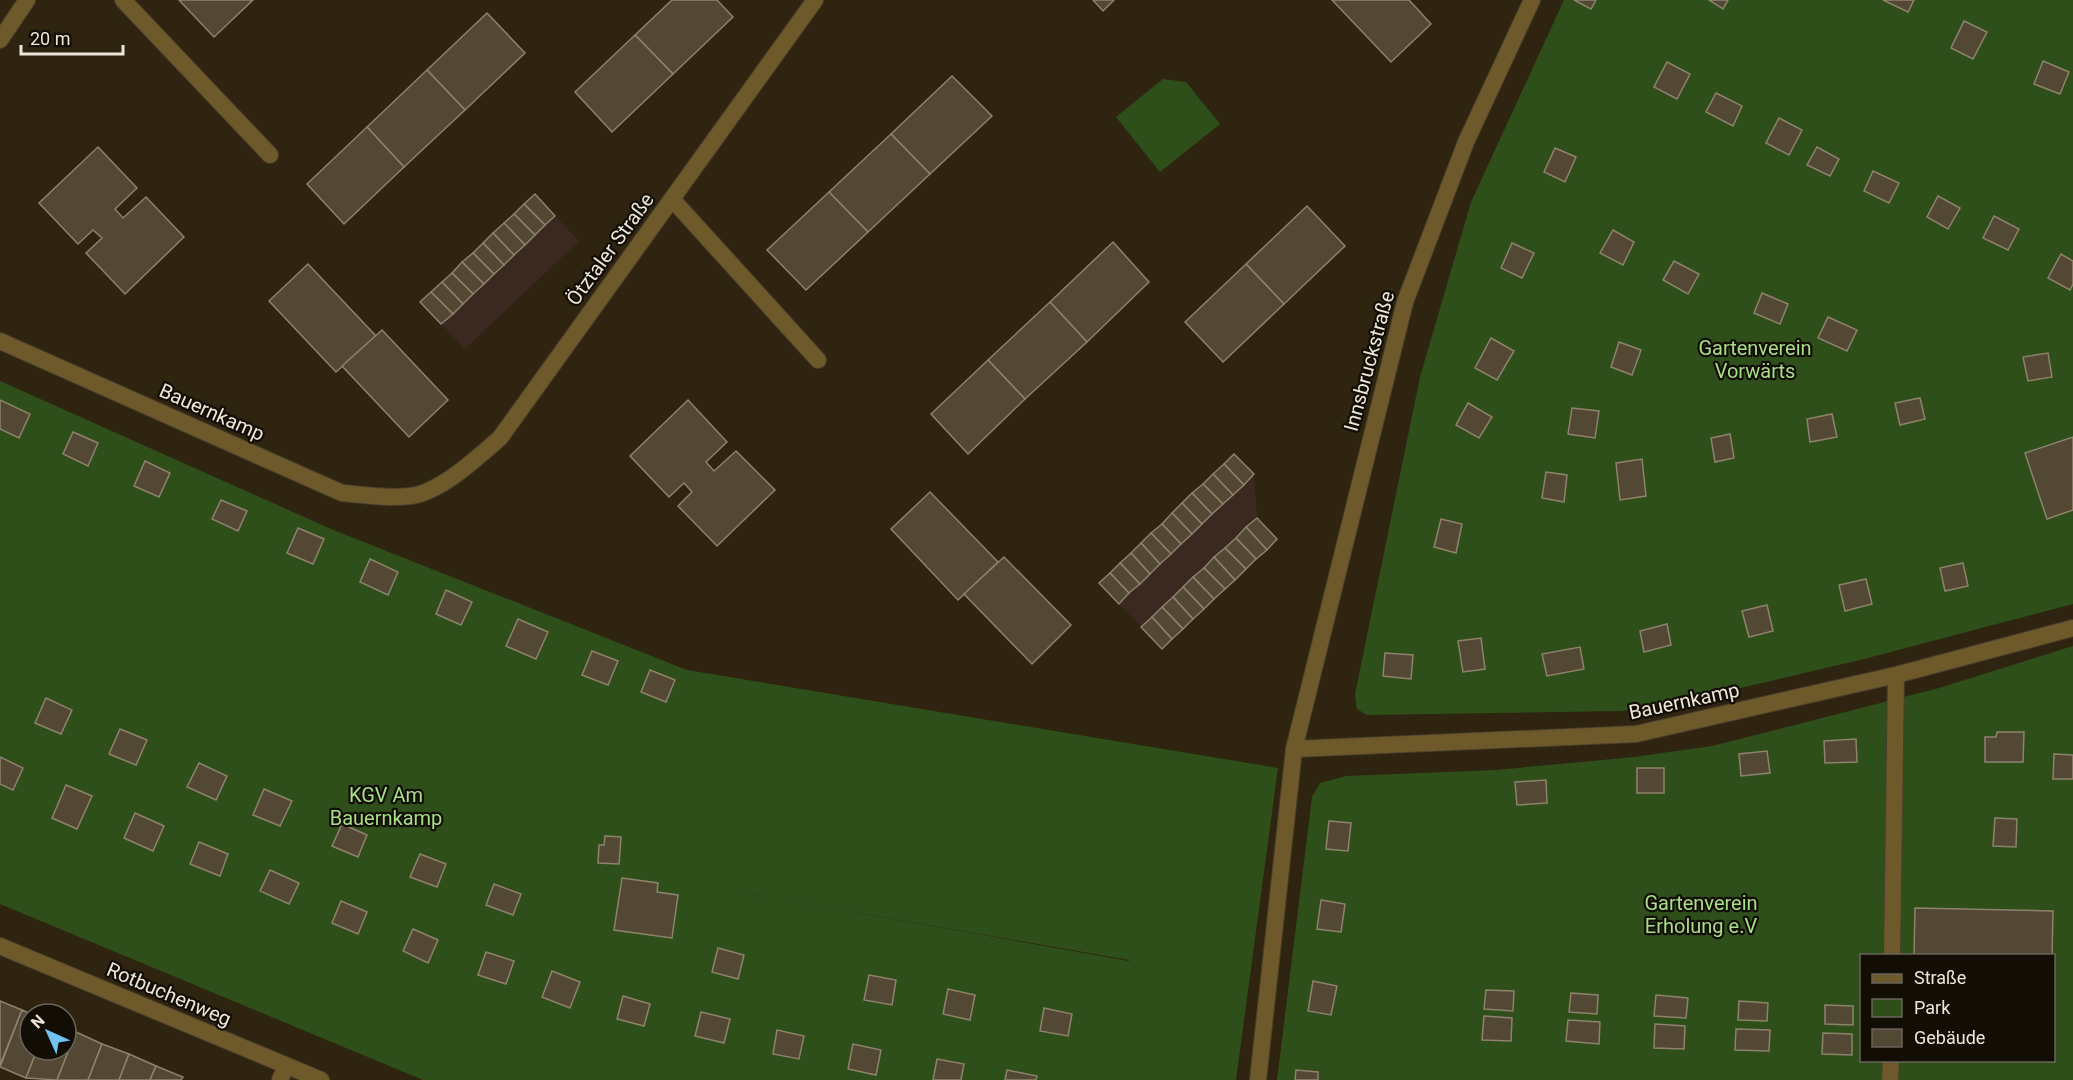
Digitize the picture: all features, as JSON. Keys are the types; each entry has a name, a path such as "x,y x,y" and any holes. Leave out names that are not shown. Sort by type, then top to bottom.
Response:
{"street":[{"path":"0,40 27,0"},
{"path":"123,0 270,155"},
{"name":"Ötztaler Straße","path":"413,496 457,474 500,438 815,0"},
{"name":"Innsbruckstraße","path":"1258,1080 1294,748 1405,302 1466,142 1532,0"},
{"path":"672,199 818,360"},
{"name":"Bauernkamp","path":"0,341 342,493 378,497 413,496"},
{"name":"Bauernkamp","path":"1294,748 1636,734 1896,675 2073,628"},
{"path":"1892,954 1896,675"},
{"name":"Rotbuchenweg","path":"0,946 283,1073 321,1080"},
{"path":"1890,1062 1890,1080"}],"shaded area":[{"path":"535,194 579,241 465,349 420,302"},
{"path":"1234,454 1254,474 1257,518 1277,539 1162,649 1099,583"}],"green space":[{"name":"Gartenverein Vorwärts","path":"1564,0 2073,0 2073,604 1864,659 1668,705 1621,711 1367,715 1357,709 1355,694 1420,377 1471,202"},
{"path":"1163,79 1186,82 1220,124 1160,172 1116,117"},
{"name":"KGV Am Bauernkamp","path":"0,381 331,529 687,670 1278,768 1236,1080 423,1080 0,904","holes":["739,892 1129,960 1129,961"]},
{"name":"Gartenverein Erholung e.V","path":"2073,646 2073,1080 1277,1080 1312,797 1320,783 1346,776 1496,770 1634,757 1712,746 1939,688"}],"building":[{"path":"179,0 253,0 214,37"},
{"path":"672,0 717,0 733,17 673,74 635,35"},
{"path":"1093,0 1114,0 1103,11"},
{"path":"1332,0 1409,0 1431,24 1391,62"},
{"path":"1574,0 1596,0 1591,9"},
{"path":"1709,0 1728,0 1723,9"},
{"path":"1883,0 1914,0 1908,12"},
{"path":"487,13 525,53 465,110 427,70"},
{"path":"1964,21 1987,32 1973,59 1951,48"},
{"path":"635,35 673,74 612,132 575,92"},
{"path":"2043,61 2069,72 2060,94 2034,84"},
{"path":"1667,62 1690,74 1677,99 1654,87"},
{"path":"427,70 465,110 404,167 367,127"},
{"path":"952,76 992,116 930,174 891,134"},
{"path":"1716,93 1742,106 1733,126 1706,112"},
{"path":"1779,118 1802,130 1789,155 1766,143"},
{"path":"367,127 404,167 344,224 307,184"},
{"path":"891,134 930,174 868,232 829,192"},
{"path":"98,147 137,188 115,209 123,218 146,197 184,237 125,294 86,253 102,238 93,230 78,244 39,203"},
{"path":"1817,147 1839,159 1830,176 1807,165"},
{"path":"1555,148 1576,157 1565,182 1544,172"},
{"path":"1873,171 1899,183 1889,203 1864,191"},
{"path":"829,192 868,232 806,290 767,250"},
{"path":"535,194 555,216 545,225 524,204"},
{"path":"1938,196 1960,208 1948,229 1927,217"},
{"path":"524,204 545,225 535,235 514,214"},
{"path":"1307,206 1345,246 1284,304 1246,264"},
{"path":"514,214 535,235 525,245 504,223"},
{"path":"1994,216 2019,229 2008,250 1983,238"},
{"path":"504,223 525,245 514,255 493,233"},
{"path":"1613,230 1634,242 1623,265 1600,253"},
{"path":"493,233 514,255 504,265 483,243"},
{"path":"1113,242 1149,282 1087,342 1050,302"},
{"path":"483,243 504,265 494,274 473,253"},
{"path":"1512,243 1534,253 1522,278 1501,268"},
{"path":"473,253 494,274 484,284 462,262"},
{"path":"2061,254 2073,261 2073,284 2070,290 2048,278"},
{"path":"1674,261 1699,274 1688,294 1663,280"},
{"path":"462,262 484,284 473,294 452,273"},
{"path":"308,264 376,336 336,372 269,301"},
{"path":"1246,264 1284,304 1223,362 1185,322"},
{"path":"452,273 473,294 463,304 442,282"},
{"path":"442,282 463,304 453,314 431,292"},
{"path":"431,292 453,314 441,324 420,302"},
{"path":"1762,293 1788,304 1780,324 1754,313"},
{"path":"1050,302 1087,342 1025,399 988,360"},
{"path":"1828,317 1857,330 1847,351 1818,338"},
{"path":"382,330 448,400 409,437 342,366"},
{"path":"1491,338 1514,351 1497,380 1475,368"},
{"path":"1619,342 1641,350 1632,375 1611,367"},
{"path":"2048,353 2052,377 2028,381 2023,357"},
{"path":"988,360 1025,399 968,454 931,414"},
{"path":"1920,398 1925,419 1900,425 1895,403"},
{"path":"0,400 30,414 19,438 0,429"},
{"path":"688,400 727,442 706,462 714,471 736,451 775,490 717,546 678,506 692,492 684,483 669,497 630,456"},
{"path":"1468,403 1492,417 1479,438 1456,425"},
{"path":"1572,408 1599,411 1595,438 1568,434"},
{"path":"1832,414 1837,437 1810,442 1807,419"},
{"path":"73,432 98,443 88,466 63,454"},
{"path":"1730,434 1734,458 1715,462 1711,438"},
{"path":"2073,437 2073,510 2047,519 2025,453"},
{"path":"1234,454 1254,474 1244,485 1224,464"},
{"path":"1642,459 1646,496 1620,500 1616,463"},
{"path":"145,461 170,473 159,497 134,486"},
{"path":"1224,464 1244,485 1233,495 1213,474"},
{"path":"1546,472 1567,475 1564,502 1542,498"},
{"path":"1213,474 1233,495 1223,504 1203,484"},
{"path":"1203,484 1223,504 1212,514 1192,493"},
{"path":"930,492 998,562 958,600 891,529"},
{"path":"1192,493 1212,514 1202,524 1182,503"},
{"path":"221,500 247,511 238,531 212,519"},
{"path":"1182,503 1202,524 1192,534 1172,513"},
{"path":"1172,513 1192,534 1181,544 1162,524"},
{"path":"1257,518 1277,539 1267,550 1246,527"},
{"path":"1441,519 1462,524 1456,553 1434,547"},
{"path":"1162,524 1181,544 1171,554 1151,533"},
{"path":"1246,527 1267,550 1256,559 1236,538"},
{"path":"298,528 324,539 313,564 287,553"},
{"path":"1151,533 1171,554 1160,564 1141,543"},
{"path":"1236,538 1256,559 1246,569 1225,548"},
{"path":"1141,543 1160,564 1150,574 1131,553"},
{"path":"1225,548 1246,569 1235,580 1214,557"},
{"path":"1131,553 1150,574 1140,584 1120,563"},
{"path":"1004,557 1071,625 1032,664 964,594"},
{"path":"1214,557 1235,580 1225,589 1204,568"},
{"path":"370,559 398,572 388,595 360,582"},
{"path":"1120,563 1140,584 1129,593 1110,573"},
{"path":"1963,563 1968,586 1945,591 1940,568"},
{"path":"1204,568 1225,589 1214,599 1193,577"},
{"path":"1110,573 1129,593 1119,604 1099,583"},
{"path":"1193,577 1214,599 1204,609 1183,587"},
{"path":"1866,579 1872,604 1845,611 1839,585"},
{"path":"1183,587 1204,609 1193,619 1173,597"},
{"path":"446,590 472,602 461,625 436,614"},
{"path":"1173,597 1193,619 1183,629 1162,607"},
{"path":"1767,605 1773,631 1749,637 1742,611"},
{"path":"1162,607 1183,629 1172,639 1152,617"},
{"path":"1152,617 1172,639 1162,649 1141,627"},
{"path":"518,619 548,632 536,659 506,646"},
{"path":"1667,624 1671,645 1644,652 1640,631"},
{"path":"1481,638 1485,669 1463,672 1458,641"},
{"path":"1580,647 1584,669 1547,676 1542,654"},
{"path":"592,651 618,661 608,685 582,675"},
{"path":"1385,653 1413,655 1411,679 1383,676"},
{"path":"650,670 675,680 666,702 641,692"},
{"path":"46,698 72,710 61,734 35,723"},
{"path":"120,729 147,740 136,765 109,754"},
{"path":"1997,732 2024,732 2023,762 1985,762 1985,737 1996,737"},
{"path":"1856,739 1857,762 1825,763 1824,741"},
{"path":"1767,751 1770,773 1741,776 1739,754"},
{"path":"2054,754 2073,755 2073,779 2053,779"},
{"path":"0,757 23,768 13,790 0,784"},
{"path":"199,763 227,776 216,800 187,787"},
{"path":"1637,768 1664,768 1664,793 1637,793"},
{"path":"1546,780 1547,803 1517,805 1515,782"},
{"path":"66,785 92,796 77,829 52,818"},
{"path":"264,789 292,801 280,826 253,815"},
{"path":"135,813 164,826 153,851 124,838"},
{"path":"1995,818 2017,819 2016,847 1993,846"},
{"path":"1329,821 1351,823 1348,851 1326,849"},
{"path":"342,824 367,835 358,857 332,846"},
{"path":"605,836 621,837 619,864 598,863 599,845 604,845"},
{"path":"199,842 228,854 220,876 190,864"},
{"path":"420,854 446,864 437,887 410,877"},
{"path":"270,870 299,883 289,904 260,891"},
{"path":"622,878 658,883 657,892 678,895 672,938 614,930"},
{"path":"494,884 521,894 513,915 486,905"},
{"path":"1321,900 1345,904 1341,932 1317,929"},
{"path":"341,901 367,912 358,934 332,923"},
{"path":"1915,908 2053,911 2052,954 1914,954"},
{"path":"413,929 438,940 428,963 403,951"},
{"path":"718,948 744,955 738,979 712,972"},
{"path":"486,952 514,961 506,984 478,975"},
{"path":"552,971 580,982 570,1008 542,997"},
{"path":"869,975 896,980 892,1005 864,1000"},
{"path":"1313,981 1337,986 1331,1015 1308,1011"},
{"path":"948,989 975,995 970,1020 943,1014"},
{"path":"1486,990 1514,991 1513,1011 1484,1009"},
{"path":"1571,993 1598,995 1597,1014 1569,1012"},
{"path":"1656,995 1688,998 1686,1018 1654,1016"},
{"path":"623,996 650,1004 644,1026 617,1019"},
{"path":"0,1001 18,1008 18,1020 0,1065"},
{"path":"1739,1001 1768,1003 1767,1021 1738,1020"},
{"path":"1825,1005 1853,1006 1853,1025 1825,1024"},
{"path":"1044,1008 1072,1014 1068,1036 1040,1031"},
{"path":"701,1012 730,1019 724,1043 695,1036"},
{"path":"1484,1016 1512,1018 1511,1041 1482,1040"},
{"path":"18,1020 18,1062 32,1062 26,1078 0,1067"},
{"path":"1568,1020 1600,1022 1599,1044 1566,1041"},
{"path":"1655,1024 1685,1026 1684,1049 1654,1048"},
{"path":"1736,1029 1770,1030 1769,1051 1735,1050"},
{"path":"777,1030 804,1036 799,1059 773,1054"},
{"path":"78,1033 102,1044 88,1080 57,1080 64,1062 78,1062"},
{"path":"1823,1033 1852,1034 1852,1055 1822,1054"},
{"path":"102,1044 129,1054 119,1080 88,1080"},
{"path":"853,1044 881,1050 876,1075 848,1069"},
{"path":"129,1054 156,1066 150,1080 119,1080"},
{"path":"937,1059 964,1064 961,1080 933,1080"},
{"path":"32,1062 64,1062 57,1080 26,1078"},
{"path":"156,1066 183,1077 181,1080 150,1080"},
{"path":"1007,1070 1037,1076 1036,1080 1005,1080"},
{"path":"1296,1070 1318,1072 1318,1080 1295,1080"}]}
